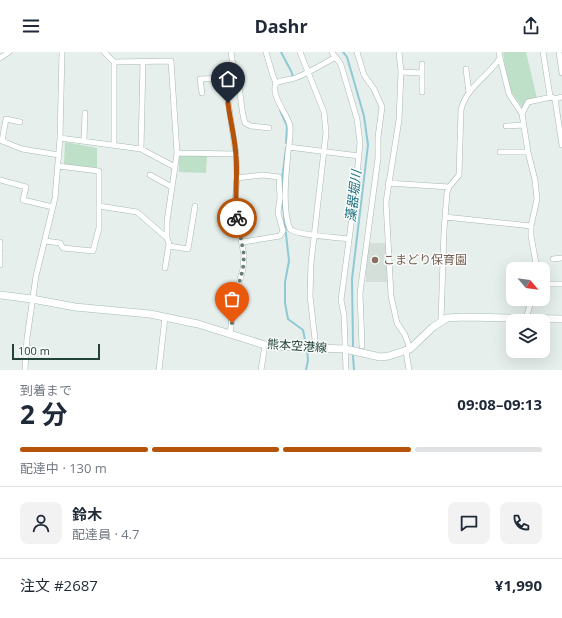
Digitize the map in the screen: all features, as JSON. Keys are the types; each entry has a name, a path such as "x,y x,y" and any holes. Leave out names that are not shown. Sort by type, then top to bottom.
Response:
{"main road":[{"name":"熊本空港線","path":"0,296 32,299 75,307 150,314 198,324 266,345 345,349 380,357 389,356 408,350 433,327 447,318 506,318"},
{"name":"熊本空港線","path":"550,319 562,319"}],"street":[{"path":"0,58 9,52"},
{"path":"25,370 32,299 36,276 53,207 58,166 62,52"},
{"path":"104,52 114,62 170,61 177,152 167,222 167,238 169,246 165,268"},
{"path":"232,52 233,66 237,75 241,104 246,123 252,126 269,128"},
{"path":"266,52 276,84 276,95 290,124 286,180 286,211 290,229 293,231 315,235 349,239"},
{"path":"300,52 321,104 325,119 326,133 311,263 310,296 313,348"},
{"path":"332,52 334,58 339,60 341,65 357,119 360,143 341,300 344,315 346,370"},
{"path":"357,52 364,75 378,98 382,110 378,140 378,158 360,293 362,346"},
{"path":"399,52 401,72 399,120 386,202 391,296 397,323 404,335 408,350 409,370"},
{"path":"499,52 509,94 522,114 528,152 535,180 537,196 531,226 532,246 535,262"},
{"path":"543,52 550,96 554,98 562,145"},
{"path":"559,52 562,73"},
{"path":"276,84 308,72 334,58"},
{"path":"441,321 447,193 449,187 459,175 461,110 469,93 500,58"},
{"path":"114,62 114,144"},
{"path":"141,149 143,62"},
{"path":"422,64 422,92"},
{"path":"230,334 234,301 243,269 244,255 235,201 237,178 236,154 226,90 226,84 233,66"},
{"path":"466,69 469,93"},
{"path":"401,72 422,73"},
{"path":"202,93 200,79 229,78"},
{"path":"522,114 528,102 562,97"},
{"path":"84,140 85,113"},
{"path":"20,122 6,120 2,141 22,149 59,155"},
{"path":"506,126 524,125"},
{"path":"60,138 114,144 141,149 175,167"},
{"path":"289,147 359,156"},
{"path":"177,152 236,154"},
{"path":"500,152 528,152"},
{"path":"45,241 60,243 63,248 93,251 98,228 99,171 58,166"},
{"path":"150,175 172,188"},
{"path":"237,178 263,175 279,177 280,198 278,213 282,231 280,236 242,242"},
{"path":"0,180 26,187 23,200 53,207"},
{"path":"388,183 449,187"},
{"path":"99,206 137,212 167,238"},
{"path":"169,246 188,249 195,206"},
{"path":"445,217 531,226"},
{"path":"0,242 0,249"},
{"path":"0,252 0,265"},
{"path":"553,259 562,258"},
{"path":"550,284 562,284"},
{"path":"159,370 165,317"},
{"path":"260,370 266,345"}],"shaded area":[{"path":"366,243 387,243 387,282 366,282"}],"green space":[{"path":"503,52 526,52 537,98 527,100 522,107 511,91"},
{"path":"65,142 97,148 97,168 64,164"},
{"path":"179,156 207,156 206,173 179,172"}],"waterway":[{"path":"281,52 291,71 293,76 291,77"},
{"name":"藻器堀川","path":"343,52 347,57 364,116 368,145 352,279 353,346"},
{"path":"280,110 287,126 286,143"},
{"path":"282,190 286,148"},
{"path":"282,198 289,261 285,282 285,303 288,319 303,330 306,345"},
{"path":"306,370 308,360 307,349"},
{"name":"藻器堀川","path":"353,356 354,370"}],"way so far":[{"path":"232,323 234,301 243,269 244,255 237,218"}],"place":[{"name":"こまどり保育園","path":"375,260"}],"route":[{"path":"228,103 236,154 237,178 235,201 237,218"}]}
